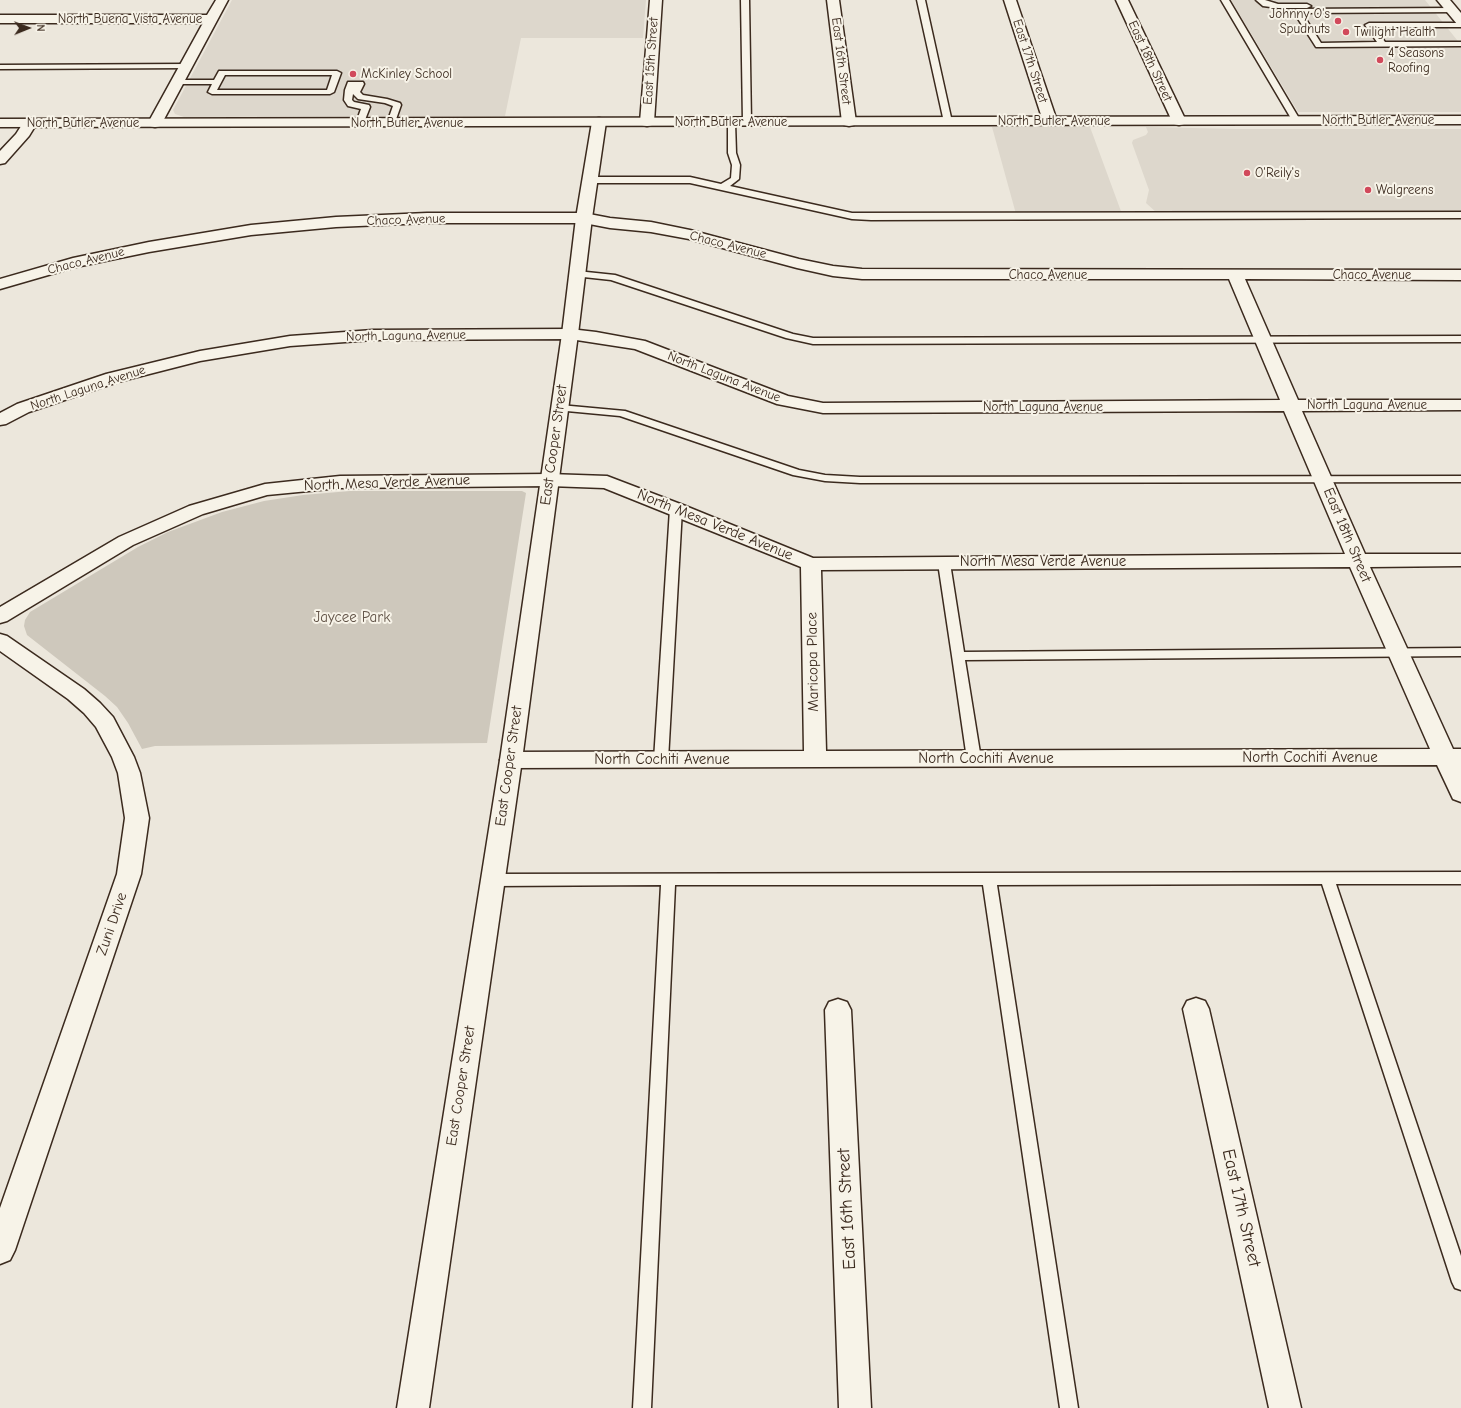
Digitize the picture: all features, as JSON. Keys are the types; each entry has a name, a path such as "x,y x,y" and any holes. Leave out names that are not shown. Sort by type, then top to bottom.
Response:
{"street":[{"path":"155,123 222,0"},
{"name":"East 15th Street","path":"647,122 656,0"},
{"name":"East 16th Street","path":"833,0 849,122"},
{"name":"East 17th Street","path":"1010,0 1050,121"},
{"name":"East 18th Street","path":"1122,0 1179,121"},
{"path":"1443,0 1461,21"},
{"name":"North Buena Vista Avenue","path":"0,19 212,19"},
{"name":"North Butler Avenue","path":"0,123 1461,120"},
{"name":"East Cooper Street","path":"413,1408 511,760 570,334 584,218 599,122"},
{"path":"0,160 12,148 30,123"},
{"name":"Chaco Avenue","path":"0,284 73,263 149,247 251,230 336,222 427,218 584,218 610,223 651,227 690,235 797,263 833,271 862,274 1461,275"},
{"name":"East 18th Street","path":"1235,275 1398,652 1453,757 1461,793"},
{"name":"North Laguna Avenue","path":"0,420 23,408 112,378 200,356 290,341 373,335 570,334 639,345 783,400 823,408 1461,405"},
{"name":"North Mesa Verde Avenue","path":"0,616 126,541 150,529 196,510 254,493 296,486 340,482 549,480 607,482 811,564 1461,560"},
{"name":"Maricopa Place","path":"811,564 815,760"},
{"name":"Zuni Drive","path":"0,641 76,694 92,708 105,724 123,757 129,773 137,818 129,874 0,1250"},
{"name":"North Cochiti Avenue","path":"511,760 1453,757"},
{"name":"East 17th Street","path":"1196,1009 1285,1408"},
{"name":"East 16th Street","path":"838,1010 855,1408"}],"lane":[{"path":"745,0 747,122"},
{"path":"921,0 948,122"},
{"path":"1225,0 1296,120"},
{"path":"1260,0 1266,4 1278,6 1388,6 1399,4"},
{"path":"1452,10 1297,11 1319,45 1461,44"},
{"path":"1383,45 1369,25 1461,25"},
{"path":"0,67 186,66"},
{"path":"222,73 337,73 330,92 212,92 217,82 222,73"},
{"path":"178,82 217,82"},
{"path":"360,123 366,107 351,104 348,100 351,84 360,84 356,94 361,97 387,100 397,105 392,123"},
{"path":"722,188 735,178 736,165 732,153 731,122"},
{"path":"591,180 690,180 852,216 872,217 1461,214"},
{"path":"577,274 612,277 790,336 813,341 1264,341 1461,339"},
{"path":"560,408 622,413 797,473 825,478 860,480 1461,479"},
{"path":"661,760 676,509"},
{"path":"944,563 974,759"},
{"path":"958,656 1461,652"},
{"path":"1327,878 1461,1282"},
{"path":"492,880 1461,878"},
{"path":"989,879 1069,1408"},
{"path":"642,1408 668,880"}],"shaded area":[{"name":"McKinley School","path":"232,0 646,0 643,38 521,38 505,116 184,117 175,114 173,110"},
{"path":"1231,0 1425,0 1461,45 1461,112 1298,112"},
{"path":"992,127 1090,127 1122,214 1016,214"},
{"path":"1146,127 1237,129 1461,129 1461,212 1157,213 1146,203 1149,190 1132,143 1133,140 1146,135 1148,132"}],"green space":[{"name":"Jaycee Park","path":"350,491 522,491 526,493 487,743 155,746 142,749 128,723 117,707 27,635 24,626 25,620 30,612 138,547 168,532 222,512 264,501 303,495"}],"place":[{"name":"Johnny O's Spudnuts","path":"1338,21"},
{"name":"Twilight Health","path":"1346,32"},
{"name":"4 Seasons Roofing","path":"1380,60"},
{"name":"McKinley School","path":"353,74"},
{"name":"O'Reily's","path":"1247,173"},
{"name":"Walgreens","path":"1368,190"}]}
